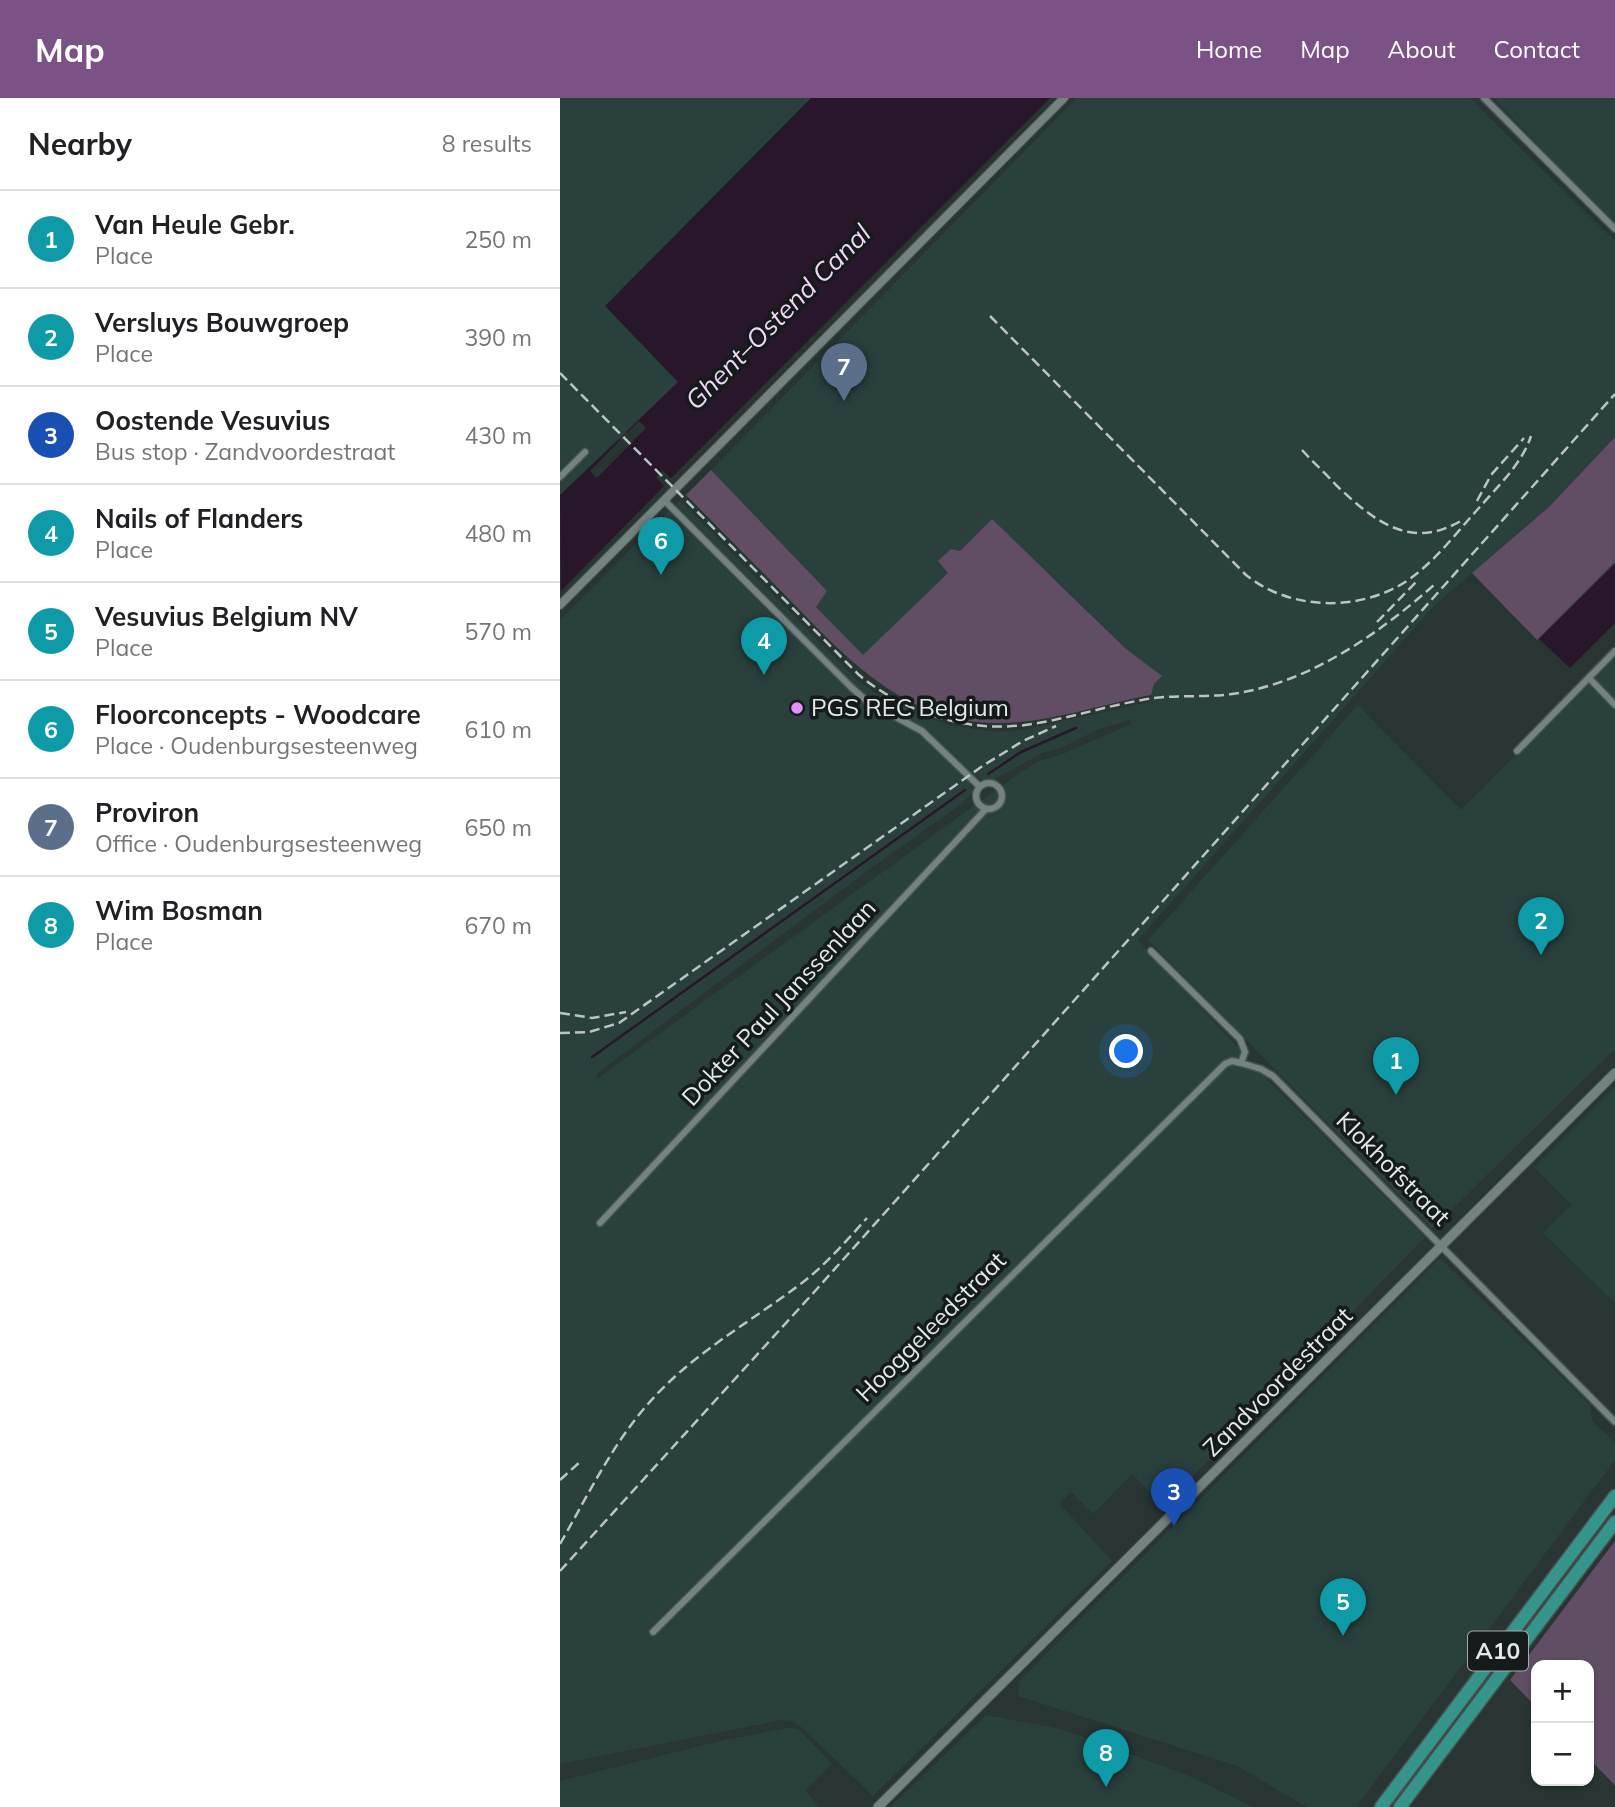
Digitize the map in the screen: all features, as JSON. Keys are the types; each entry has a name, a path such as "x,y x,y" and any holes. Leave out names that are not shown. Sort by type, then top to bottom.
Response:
{"highway":[{"name":"A10","path":"1381,1807 1615,1496"},
{"name":"A10","path":"1400,1807 1615,1522"}],"main road":[{"name":"Zandvoordestraat","path":"878,1807 1615,1073"}],"street":[{"path":"560,605 1064,98"},
{"path":"1484,98 1615,229"},
{"path":"560,477 585,452"},
{"name":"Dokter Paul Janssenlaan","path":"664,500 852,688 868,702 922,731 979,786"},
{"path":"1517,751 1615,651"},
{"path":"1589,678 1615,705"},
{"name":"Dokter Paul Janssenlaan","path":"600,1223 986,809 997,806 1001,801 1001,790 993,783 979,786"},
{"name":"Dokter Paul Janssenlaan","path":"979,786 976,800 986,809"},
{"path":"1151,951 1240,1039 1245,1052 1241,1063"},
{"name":"Hooggeleedstraat","path":"653,1632 1225,1064 1233,1061 1241,1063"},
{"name":"Klokhofstraat","path":"1241,1063 1273,1076 1615,1422"}],"shaded area":[{"path":"560,98 811,98 606,306 679,382 560,495"},
{"path":"1077,98 1470,98 1615,241 1615,437 1549,507 1435,605 1138,940 1263,1075 1425,1237 1164,1506 1132,1474 1093,1514 1071,1492 1060,1504 1112,1561 873,1796 793,1721 781,1720 560,1764 560,620 680,500 857,680 875,693 913,712 949,725 995,732 1022,730 1149,702 1154,684 1161,675 1125,648 1052,576 951,549 939,561 948,573 863,656 815,606 827,591 711,470","holes":["1130,720 1131,724 1060,755 1039,761 1018,774 597,1079 596,1075 603,1069 677,1013 960,805 973,792 968,780 974,775 984,780 993,780 1042,753 1061,748 1097,730"]},
{"path":"1493,98 1615,98 1615,226"},
{"path":"1615,437 1615,562 1537,640 1472,573 1549,507"},
{"path":"711,470 827,591 816,607 863,655 948,573 938,561 951,549 960,551 992,519 1125,648 1162,676 1154,684 1151,695 1056,717 1018,722 967,721 936,713 907,700 881,684 832,643 686,495"},
{"path":"1615,655 1615,1049 1432,1229 1148,940 1358,705 1461,810"},
{"path":"1615,1086 1615,1303 1543,1233 1571,1205 1534,1167"},
{"path":"1440,1258 1590,1405 1592,1421 1615,1442 1615,1460 1356,1807 1307,1807 1237,1766 1018,1696 1019,1681"},
{"path":"1615,1541 1615,1785 1594,1764 1594,1660 1531,1660 1531,1702 1510,1680"},
{"path":"986,1715 1061,1729 1187,1775 1253,1807 890,1807"},
{"path":"787,1728 798,1729 832,1764 805,1791 820,1807 560,1807 560,1781 720,1741"}],"water":[{"name":"Ghent–Ostend Canal","path":"811,98 1050,98 671,478 662,470 656,477 664,486 561,591 560,495 619,439 628,447 634,440 626,432 678,382 605,306"},
{"path":"1615,564 1615,623 1570,668 1539,639"}],"pier":[{"path":"639,421 646,428 597,478 590,471 622,438 627,442 630,440 625,435"}],"waterway":[{"path":"988,774 1021,752 1076,728"},
{"path":"592,1057 965,790"}],"railway":[{"path":"990,316 1246,575 1264,587 1306,601 1350,602 1372,597 1411,578 1438,554 1508,475 1522,456 1531,436"},
{"path":"560,373 859,675 899,701 944,719 967,724 1014,726 1051,721 1153,698 1232,694 1260,688 1315,668 1340,654 1389,622 1434,585"},
{"path":"560,1571 816,1290 1615,394"},
{"path":"1477,501 1491,475 1524,438"},
{"path":"1302,450 1350,498 1394,528 1427,533 1464,519"},
{"path":"1377,622 1416,582"},
{"path":"560,1033 589,1032 619,1023 984,765 1023,741 1056,726"},
{"path":"560,1013 592,1018 626,1012"},
{"path":"560,1544 607,1460 649,1402 699,1356 807,1279 867,1218"},
{"path":"560,1480 581,1461"}],"place":[{"name":"Proviron","path":"844,401"},
{"name":"Floorconcepts - Woodcare","path":"661,575"},
{"name":"Nails of Flanders","path":"764,675"},
{"name":"PGS REC Belgium","path":"797,708"},
{"name":"Versluys Bouwgroep","path":"1541,955"},
{"name":"Van Heule Gebr.","path":"1396,1095"},
{"name":"Oostende Vesuvius","path":"1174,1526"},
{"name":"Vesuvius Belgium NV","path":"1343,1636"},
{"name":"Wim Bosman","path":"1106,1787"}]}
